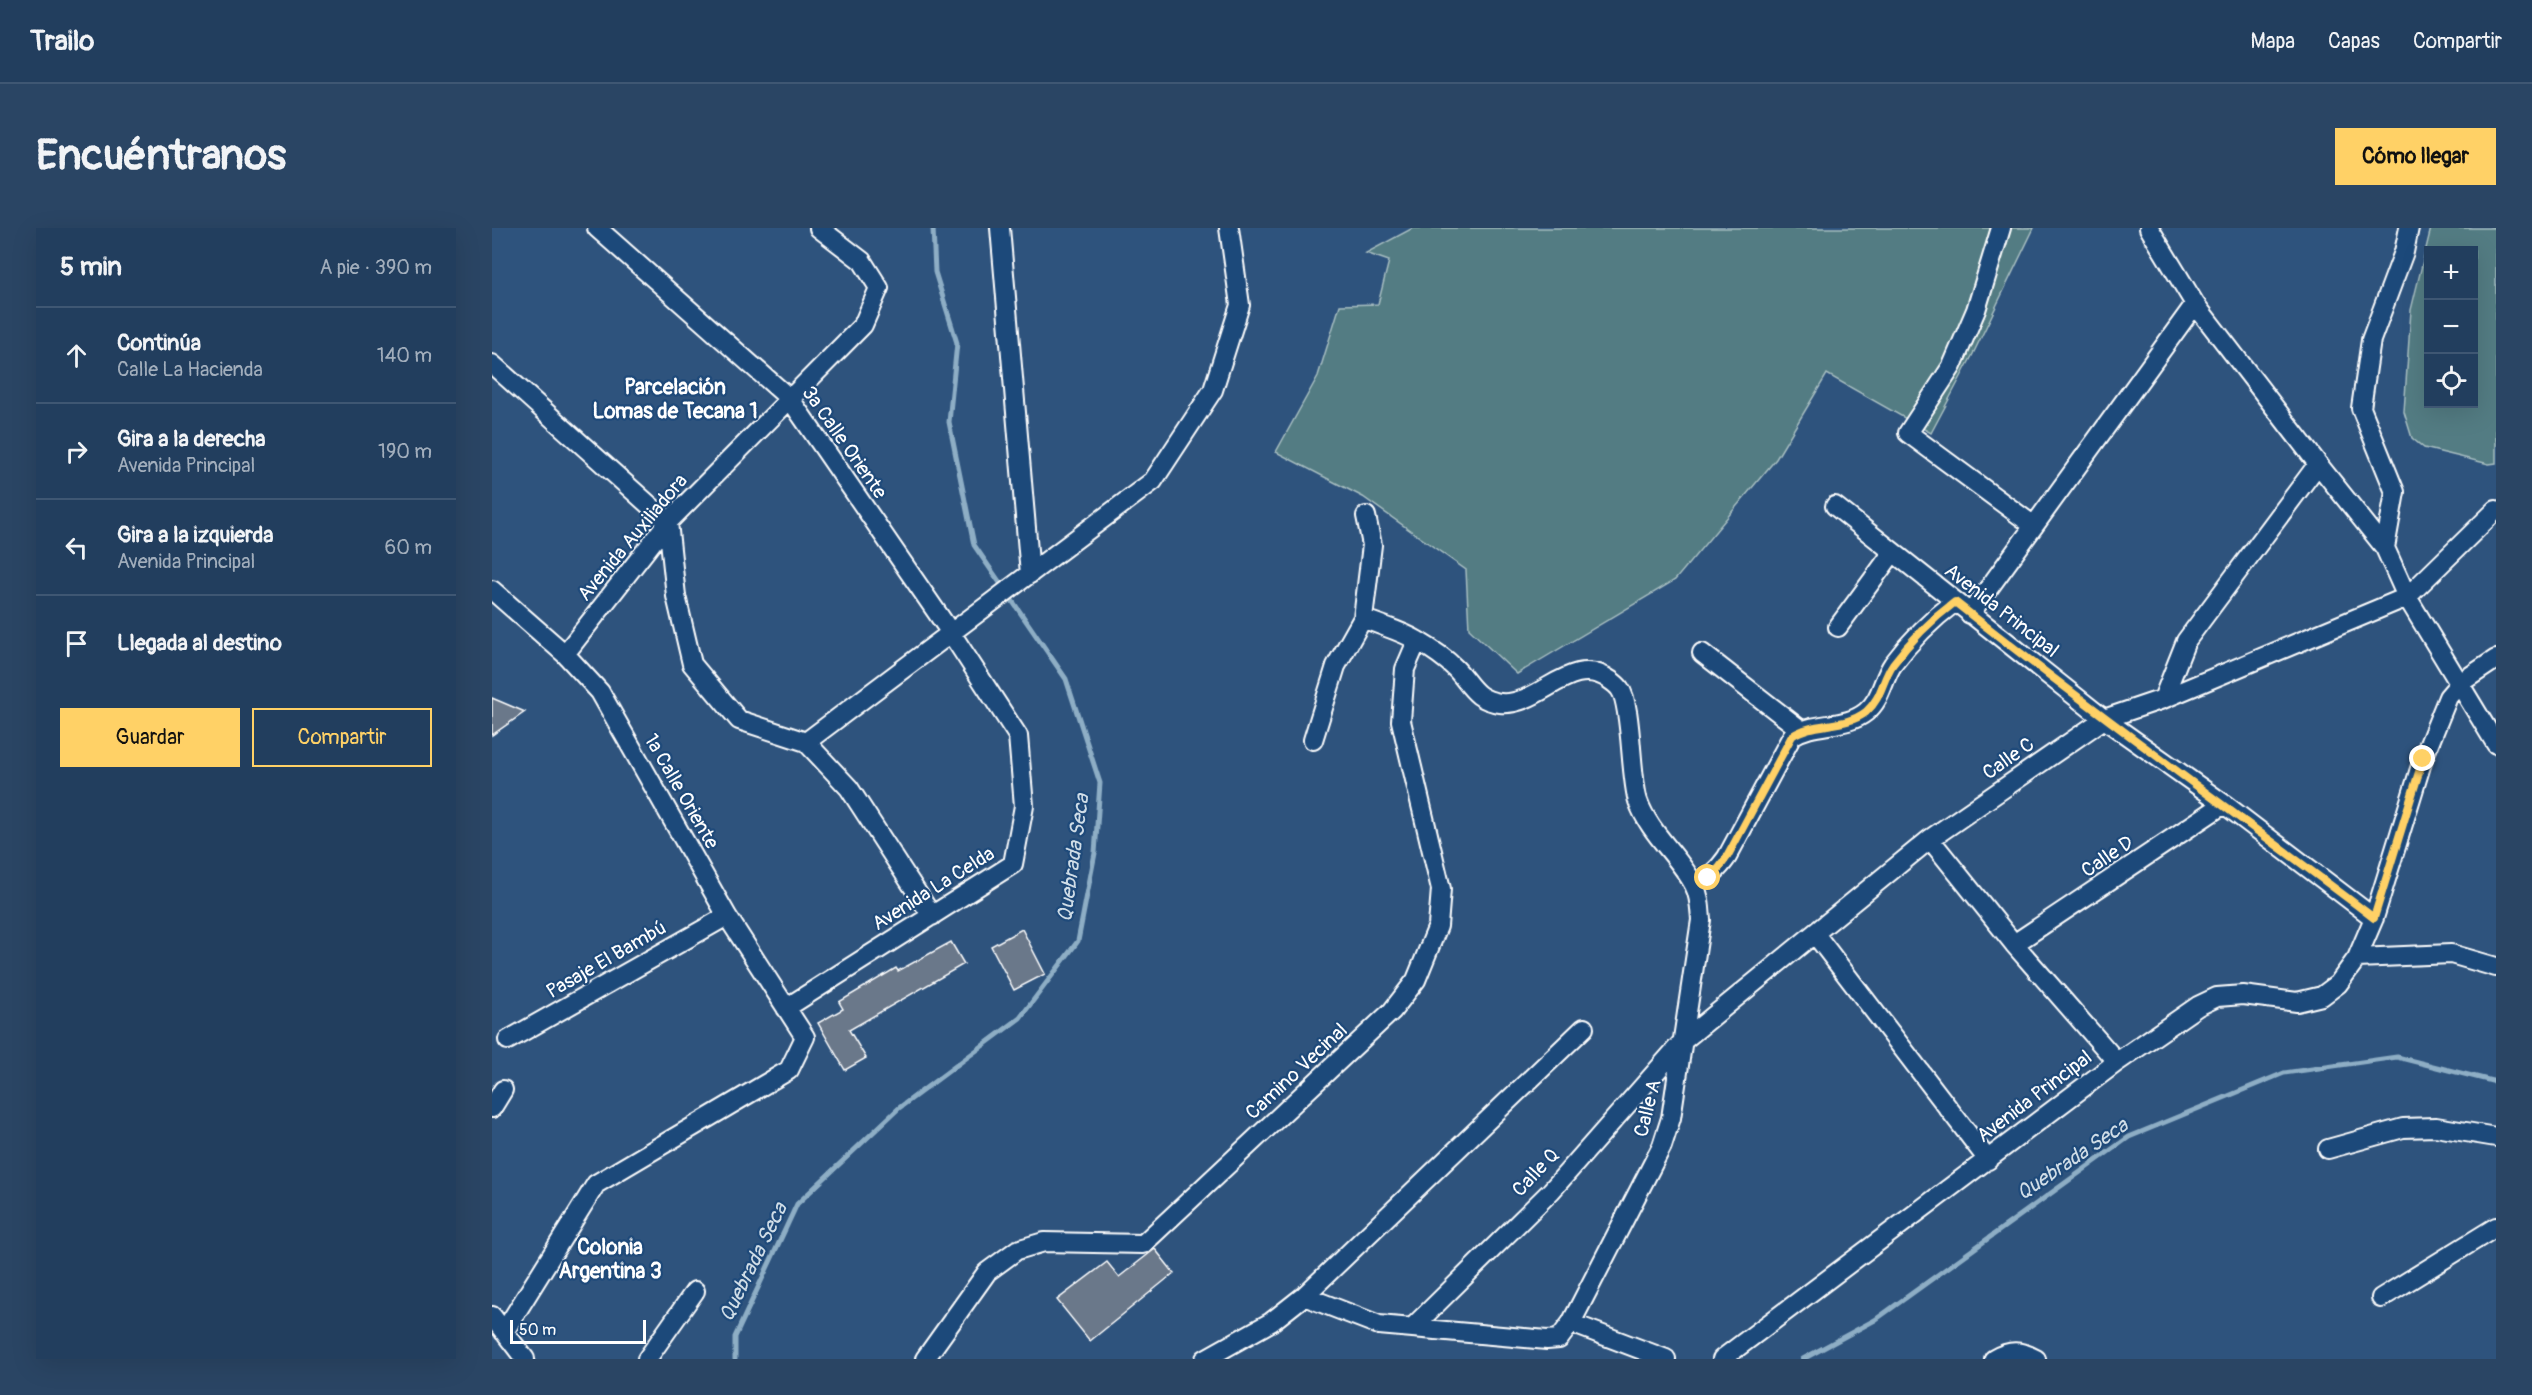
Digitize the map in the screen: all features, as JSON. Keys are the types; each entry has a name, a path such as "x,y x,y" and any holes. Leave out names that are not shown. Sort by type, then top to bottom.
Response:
{"street":[{"name":"3a Calle Oriente","path":"597,228 790,399 951,633"},
{"name":"Avenida Auxiliadora","path":"565,654 668,522 863,325 879,288 862,261 819,228"},
{"path":"1000,228 1030,574"},
{"path":"806,742 1153,481 1213,390 1240,305 1229,228"},
{"path":"2001,228 1976,310 1952,366 1908,433 2034,526"},
{"path":"2149,228 2194,304 2385,548 2407,597 2496,744"},
{"path":"2385,548 2395,492 2361,408 2371,340 2404,252 2409,228"},
{"path":"1970,614 2194,304"},
{"path":"492,364 668,522 676,596 692,663 739,720 806,742 849,788 932,916"},
{"path":"2163,699 2186,641 2318,464"},
{"name":"Avenida Principal","path":"1835,506 2104,719 2224,804 2374,918"},
{"path":"2407,597 2496,510"},
{"path":"1313,740 1336,666 1363,618 1372,545 1366,516"},
{"path":"1838,627 1893,552"},
{"name":"1a Calle Oriente","path":"492,590 565,654 600,692 727,916 805,1037 789,1070 596,1184 504,1332"},
{"name":"Calle C","path":"1684,1041 1930,838 2104,719 2163,699 2407,597"},
{"path":"1363,618 1417,641 1456,669 1466,683 1480,696 1501,703 1521,699 1576,672 1593,671 1609,679 1621,690 1626,702 1632,768 1639,802 1658,835 1694,884 1708,878 1723,862 1792,736 1801,730 1844,722 1865,713 1882,691 1892,666 1929,622 1955,602"},
{"name":"Avenida La Celda","path":"786,1008 1013,864 1024,806 1018,736 951,633"},
{"name":"Camino Vecinal","path":"925,1359 987,1272 1017,1250 1044,1242 1143,1244 1392,1011 1416,980 1438,926 1441,890 1401,722 1405,669 1417,641"},
{"path":"1702,653 1801,730"},
{"name":"Avenida Principal","path":"1722,1359 2116,1062 2198,1006 2217,997 2243,995 2297,1002 2322,996 2338,984 2357,958 2374,918 2423,759 2448,697 2460,682 2496,659"},
{"name":"Calle D","path":"2014,944 2224,804"},
{"path":"1930,838 2014,944 2116,1062"},
{"name":"Calle A","path":"1571,1323 1662,1146 1671,1118 1701,920 1699,899 1694,884"},
{"name":"Pasaje El Bambú","path":"508,1040 727,916"},
{"path":"1815,934 1988,1160"},
{"path":"2357,958 2451,954 2496,967"},
{"path":"1205,1359 1271,1322 1304,1296 1584,1028"},
{"name":"Calle Q","path":"1412,1328 1551,1191 1684,1041"},
{"path":"492,1108 503,1090"},
{"path":"2328,1149 2403,1128 2436,1127 2496,1137"},
{"path":"2381,1298 2496,1227"},
{"path":"647,1359 695,1291"},
{"path":"1304,1296 1379,1324 1412,1328 1547,1341 1559,1339 1571,1323 1666,1359"},
{"path":"492,1316 525,1359"},
{"path":"1994,1359 2006,1352 2024,1352 2036,1359"}],"green space":[{"path":"1413,228 2034,228 1972,356 1931,433 1827,374 1776,459 1675,580 1517,674 1469,629 1466,570 1363,497 1276,452 1318,376 1340,305 1378,304 1389,261 1366,253"},
{"path":"2431,228 2496,228 2496,463 2489,464 2424,448 2412,438 2404,412 2411,310 2424,257 2424,408 2478,408 2478,246 2427,246"}],"building":[{"path":"492,698 525,712 492,735"},
{"path":"1022,929 1045,974 1014,990 991,946"},
{"path":"951,942 964,964 849,1030 866,1058 845,1070 818,1023 843,1009 839,1002 896,968 898,971"},
{"path":"1155,1249 1174,1273 1090,1341 1057,1300 1107,1262 1119,1277"}],"waterway":[{"name":"Quebrada Seca","path":"735,1359 735,1337 797,1204 899,1108 1020,1018 1078,941 1095,853 1100,783 1066,679 974,545 949,422 957,343 935,272 933,228"},
{"name":"Quebrada Seca","path":"1803,1359 1875,1320 2129,1137 2284,1073 2397,1057 2496,1082"}],"district":[{"name":"Parcelación Lomas de Tecana 1","path":"675,399"},
{"name":"Colonia Argentina 3","path":"610,1259"}],"route":[{"path":"1708,878 1727,857 1792,736 1801,730 1837,724 1865,713 1882,691 1892,666 1929,622 1955,602 2104,719 2224,804 2374,918 2423,759"}]}
